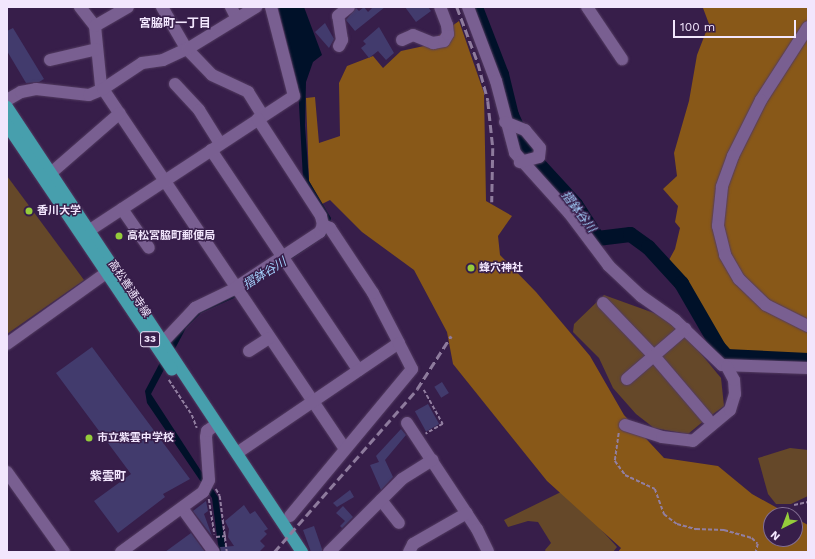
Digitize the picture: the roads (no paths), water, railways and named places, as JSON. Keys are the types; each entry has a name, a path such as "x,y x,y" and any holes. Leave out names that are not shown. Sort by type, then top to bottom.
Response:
{"main road":[{"name":"高松善通寺線","path":"7,107 163,342 294,552"},
{"name":"高松善通寺線","path":"7,125 106,273 302,552"}],"street":[{"path":"80,7 95,26 103,89 345,449"},
{"path":"95,26 128,7"},
{"path":"162,7 186,48 212,75 248,92 261,118 326,226 374,293 412,369 290,516"},
{"path":"231,7 237,19"},
{"path":"7,100 20,92 36,89 89,95 103,89 142,62 163,60 256,7"},
{"path":"90,230 294,96 295,91 271,7"},
{"path":"339,46 342,40 338,16 349,7"},
{"path":"402,40 413,35 433,43 444,41 448,34 447,25 440,7"},
{"path":"468,7 496,81 510,143 520,162 569,213 594,248 624,281 685,329 726,366 734,380 735,394 730,410 693,441 662,437 625,425"},
{"path":"587,7 622,59"},
{"path":"808,27 762,100 733,156 722,187 718,226 725,255 739,278 766,305 808,326"},
{"path":"50,60 97,49"},
{"path":"175,84 199,110 216,147 284,260 358,370"},
{"path":"51,173 120,114"},
{"path":"505,122 525,130 540,148 539,157 520,162"},
{"path":"122,209 149,248"},
{"path":"163,342 196,308 238,291 284,260 326,226"},
{"path":"7,344 106,273"},
{"path":"603,303 654,356 707,418"},
{"path":"627,379 685,329"},
{"path":"249,351 269,338"},
{"path":"240,451 399,343"},
{"path":"726,366 808,368"},
{"path":"408,423 467,513 488,552"},
{"path":"121,552 138,547 182,508 210,489 206,437 214,426"},
{"path":"330,552 402,480 432,460"},
{"path":"7,473 64,552"},
{"path":"381,500 399,523"},
{"path":"182,508 215,547"},
{"path":"409,552 413,544 467,513"}],"water":[{"path":"278,7 304,7 322,55 313,62 306,82 305,126 309,181 331,218 328,234 234,298 201,313 186,328 151,394 218,497 226,552 219,552 212,498 147,403 145,391 174,336 198,310 321,236 303,179 298,86"}],"waterway":[{"name":"摺鉢谷川","path":"475,7 501,74 511,115 529,154 575,204 597,238 630,234 648,247 681,283 718,347 726,356 808,360"}],"railway":[{"path":"457,7 478,63 488,101 493,148 492,202"},
{"path":"274,552 417,389 451,336"}],"place":[{"name":"香川大学","path":"29,211"},
{"name":"高松宮脇町郵便局","path":"119,236"},
{"name":"蜂穴神社","path":"471,268"},
{"name":"市立紫雲中学校","path":"89,438"}],"district":[{"name":"宮脇町一丁目","path":"175,24"},
{"name":"紫雲町","path":"108,477"}]}
